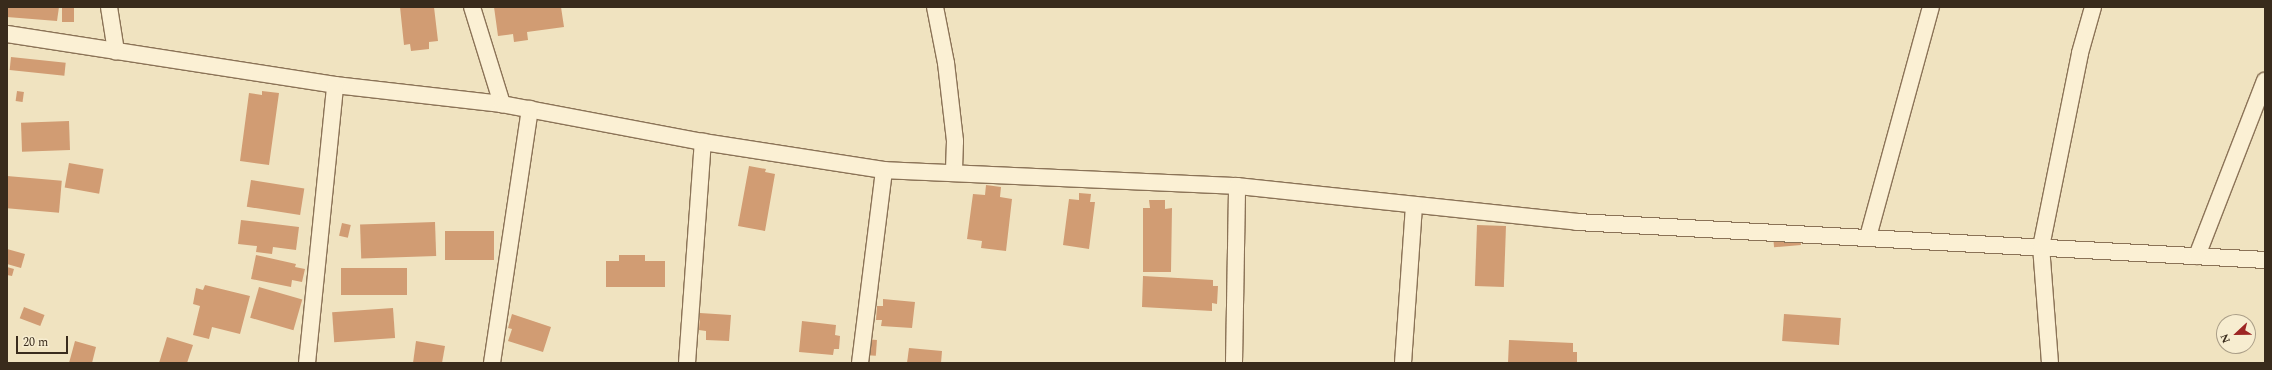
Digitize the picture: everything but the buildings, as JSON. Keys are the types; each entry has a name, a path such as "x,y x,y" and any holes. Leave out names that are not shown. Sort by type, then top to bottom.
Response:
{"street":[{"path":"109,7 116,51"},
{"path":"472,7 502,104"},
{"path":"935,7 946,62 955,141 954,172"},
{"path":"1868,237 1931,7"},
{"path":"2050,363 2041,247 2080,53 2093,7"},
{"path":"7,34 335,85 502,104 703,142 884,170 1237,186 1577,222 2265,260"},
{"path":"2197,256 2265,81"},
{"path":"306,363 335,85"},
{"path":"492,363 530,109"},
{"path":"687,363 703,142"},
{"path":"860,363 884,170"},
{"path":"1234,363 1237,186"},
{"path":"1403,363 1414,205"}]}
